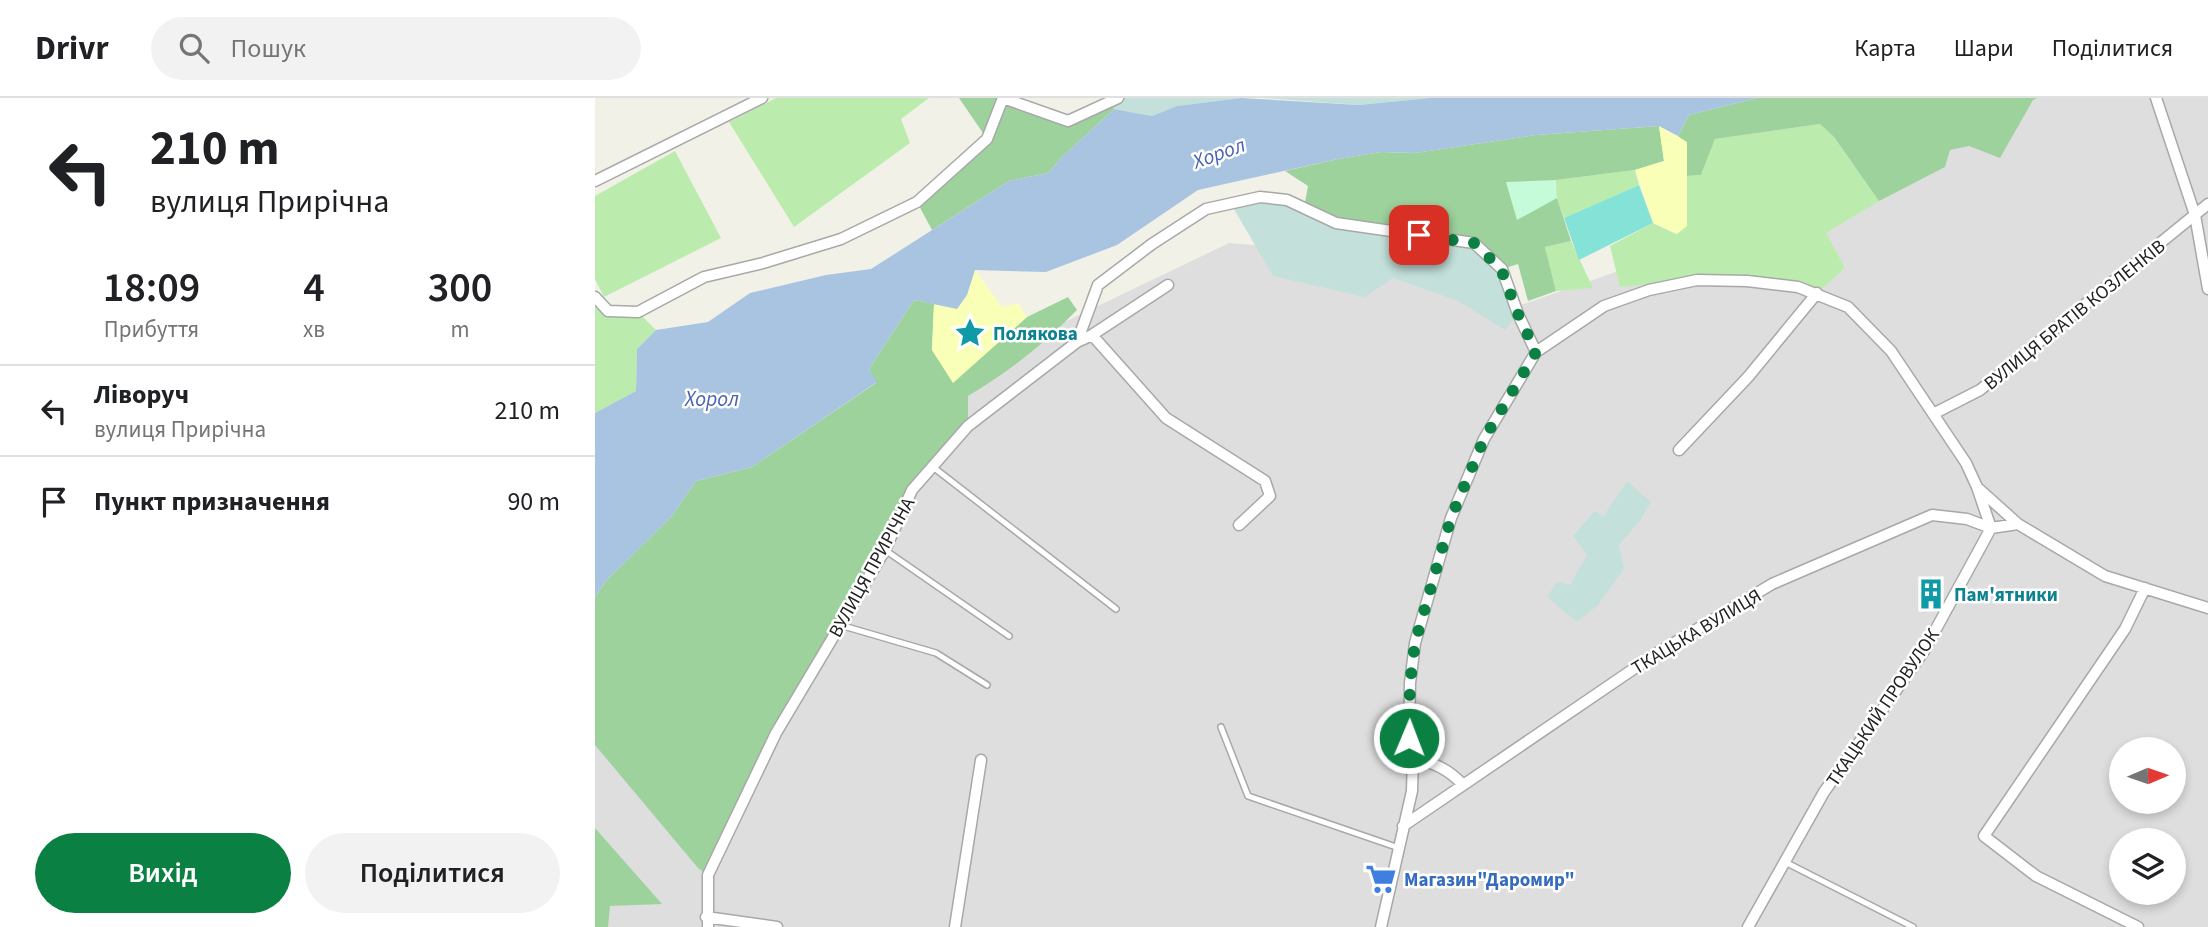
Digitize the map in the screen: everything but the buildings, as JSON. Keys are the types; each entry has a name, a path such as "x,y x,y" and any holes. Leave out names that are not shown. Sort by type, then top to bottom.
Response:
{"street":[{"path":"595,181 762,98"},
{"path":"595,297 608,311 638,312 704,277 763,263 841,239 917,202 987,139 1003,98 1068,121 1118,98"},
{"path":"2157,98 2195,215 2208,289"},
{"path":"1077,342 1098,285 1152,244 1206,209 1260,197 1287,201 1336,223 1474,243 1501,269 1536,352"},
{"name":"ВУЛИЦЯ БРАТІВ КОЗЛЕНКІВ","path":"1933,414 1980,390 2208,204"},
{"path":"1381,927 1412,791 1413,757 1409,738 1415,643 1451,518 1484,439 1536,352 1604,306 1649,290 1697,280 1747,281 1798,287 1848,307 1891,351 1966,463 1990,528"},
{"name":"ВУЛИЦЯ ПРИРІЧНА","path":"707,922 708,875 776,733 885,550 912,490 968,426 1077,342 1168,285"},
{"path":"1679,450 1748,377 1817,293"},
{"path":"1092,335 1166,418 1265,481 1270,496 1239,525"},
{"path":"1977,487 2018,524 2105,576 2208,608"},
{"name":"ТКАЦЬКА ВУЛИЦЯ","path":"1403,826 1654,655 1772,584 1933,515 1967,519 1990,528 2018,524"},
{"name":"ТКАЦЬКИЙ ПРОВУЛОК","path":"1748,927 1824,792 1924,651 1990,528"},
{"path":"2139,927 2036,876 1984,836 2125,629 2145,588"},
{"path":"1413,757 1433,763 1453,774 1463,785"},
{"path":"955,927 981,760"},
{"path":"707,922 777,927"}],"lane":[{"path":"933,467 1116,609"},
{"path":"885,550 1009,636"},
{"path":"840,625 936,653 986,685"},
{"path":"1221,727 1248,796 1399,848"},
{"path":"1785,862 1913,927"}],"shaded area":[{"path":"776,98 929,98 901,119 910,143 794,227 729,122"},
{"path":"959,98 1003,98 1068,121 1112,101 1114,109 1048,173 1009,181 932,230 917,202 987,139"},
{"path":"1119,98 1241,98 1177,106 1152,116 1114,109 1112,101"},
{"path":"1263,98 1430,98 1359,105"},
{"path":"1757,98 2037,98 2033,100 2000,158 1969,146 1950,150 1945,167 1879,201 1834,137 1820,124 1715,139 1701,175 1687,176 1687,143 1678,136 1689,115"},
{"path":"2000,98 2208,98 2208,927 595,927 595,711 1027,340 1229,243 1336,252 1501,312 1673,252"},
{"path":"1820,124 1834,137 1879,201 1826,233 1845,268 1817,293 1697,280 1620,287 1610,246 1653,223 1676,234 1686,226 1687,176 1701,175 1715,139"},
{"path":"1659,126 1664,161 1635,170 1556,180 1557,198 1571,241 1545,247 1556,291 1528,301 1518,264 1502,269 1336,223 1304,208 1308,186 1285,171 1381,152 1415,153 1536,135"},
{"path":"675,151 721,238 604,297 595,279 595,196"},
{"path":"1635,170 1639,185 1564,218 1557,198 1556,180"},
{"path":"1556,180 1557,198 1517,220 1506,182"},
{"path":"1639,185 1653,223 1579,260 1564,218"},
{"path":"1287,200 1336,223 1474,243 1502,269 1518,314 1505,330 1458,301 1393,278 1365,297 1273,276 1231,204"},
{"path":"1571,241 1593,288 1556,291 1545,247"},
{"path":"595,297 608,311 638,312 656,303 643,317 656,330 637,349 636,391 595,413"},
{"path":"1068,297 1077,310 1065,322 1012,367 968,396 968,426 912,490 885,550 776,733 708,875 698,868 595,745 595,597 606,581 672,516 696,481 752,467 876,383 869,369 914,300 934,304 932,350 953,382 1027,317"},
{"path":"1627,481 1651,502 1639,522 1619,545 1624,569 1598,605 1577,622 1547,597 1557,582 1570,585 1587,555 1573,536 1595,511 1603,517"},
{"path":"595,828 662,904 610,906 608,927 595,927"}],"sand":[{"path":"1659,126 1687,142 1687,226 1677,234 1653,223 1635,170 1664,161"},
{"name":"Полякова","path":"975,270 1002,307 1018,303 1027,317 953,383 932,350 934,304 957,308 967,295"}],"water":[{"name":"Хорол","path":"1241,98 1359,105 1430,98 1757,98 1689,115 1678,136 1659,126 1536,135 1415,153 1381,152 1338,159 1198,190 1117,245 1046,272 975,270 967,295 957,309 914,300 869,369 877,382 752,467 696,481 672,516 606,581 595,597 595,413 636,391 637,349 656,330 708,322 750,293 826,275 871,269 1009,181 1048,173 1114,109 1152,116 1177,106"}],"place":[{"name":"Полякова","path":"970,333"},
{"name":"Пам'ятники","path":"1931,594"},
{"name":"Магазин\"Даромир\"","path":"1381,879"}],"route":[{"path":"1409,738 1410,683 1415,643 1451,518 1484,439 1536,352 1501,269 1474,243 1419,235"}]}
